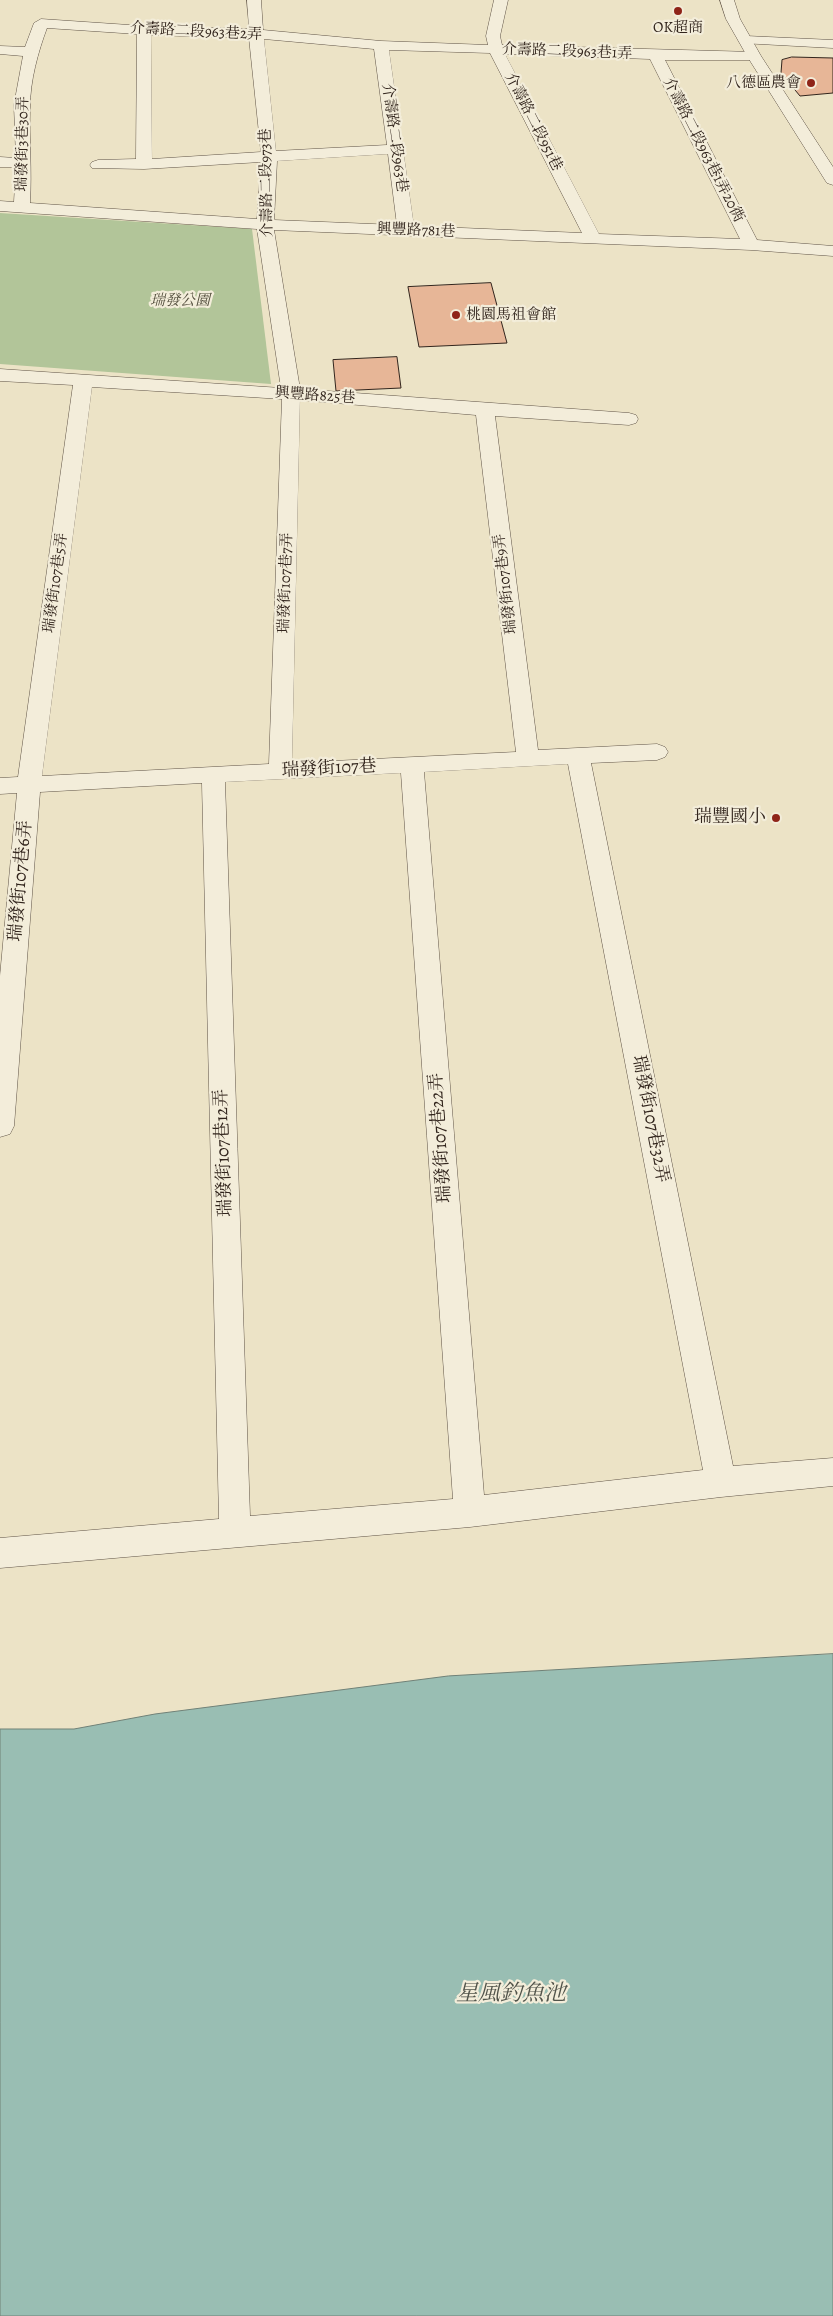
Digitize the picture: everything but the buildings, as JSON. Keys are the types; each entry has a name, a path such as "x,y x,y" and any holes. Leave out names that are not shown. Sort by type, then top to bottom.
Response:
{"street":[{"name":"介壽路二段973巷","path":"254,0 269,156 265,225 292,394"},
{"name":"介壽路二段951巷","path":"501,0 493,36 496,50 593,239"},
{"path":"727,0 733,19 754,56 833,180"},
{"name":"介壽路二段963巷2弄","path":"31,52 41,23 144,30 256,34 381,45"},
{"path":"144,30 144,164"},
{"path":"746,40 833,44"},
{"name":"介壽路二段963巷1弄","path":"381,45 655,55 754,56"},
{"name":"介壽路二段963巷","path":"381,45 406,230"},
{"path":"0,50 31,52"},
{"name":"瑞發街3巷30弄","path":"22,208 24,163 14,105 31,52"},
{"name":"介壽路二段963巷1弄20衖","path":"655,55 751,245"},
{"path":"98,165 396,149"},
{"path":"0,162 24,163"},
{"name":"興豐路781巷","path":"0,206 265,225 751,245 833,251"},
{"name":"興豐路825巷","path":"0,375 629,419"},
{"name":"瑞發街107巷5弄","path":"29,784 84,381"},
{"name":"瑞發街107巷7弄","path":"280,771 292,394"},
{"name":"瑞發街107巷9弄","path":"485,410 528,759"},
{"name":"瑞發街107巷","path":"0,786 657,752"},
{"name":"瑞發街107巷32弄","path":"578,756 722,1482"},
{"name":"瑞發街107巷22弄","path":"412,764 470,1512"},
{"name":"瑞發街107巷12弄","path":"213,775 235,1532"},
{"name":"瑞發街107巷6弄","path":"0,1126 29,784"},
{"path":"0,1553 470,1512 722,1482 833,1472"}],"green space":[{"name":"瑞發公園","path":"0,213 252,229 271,384 0,364"}],"water":[{"name":"星風釣魚池","path":"833,1654 833,2316 0,2316 0,1729 74,1729 155,1714 448,1676"}],"place":[{"name":"OK超商","path":"678,11"},
{"name":"八德區農會","path":"811,83"},
{"name":"桃園馬祖會館","path":"456,315"},
{"name":"瑞豐國小","path":"776,818"}]}
